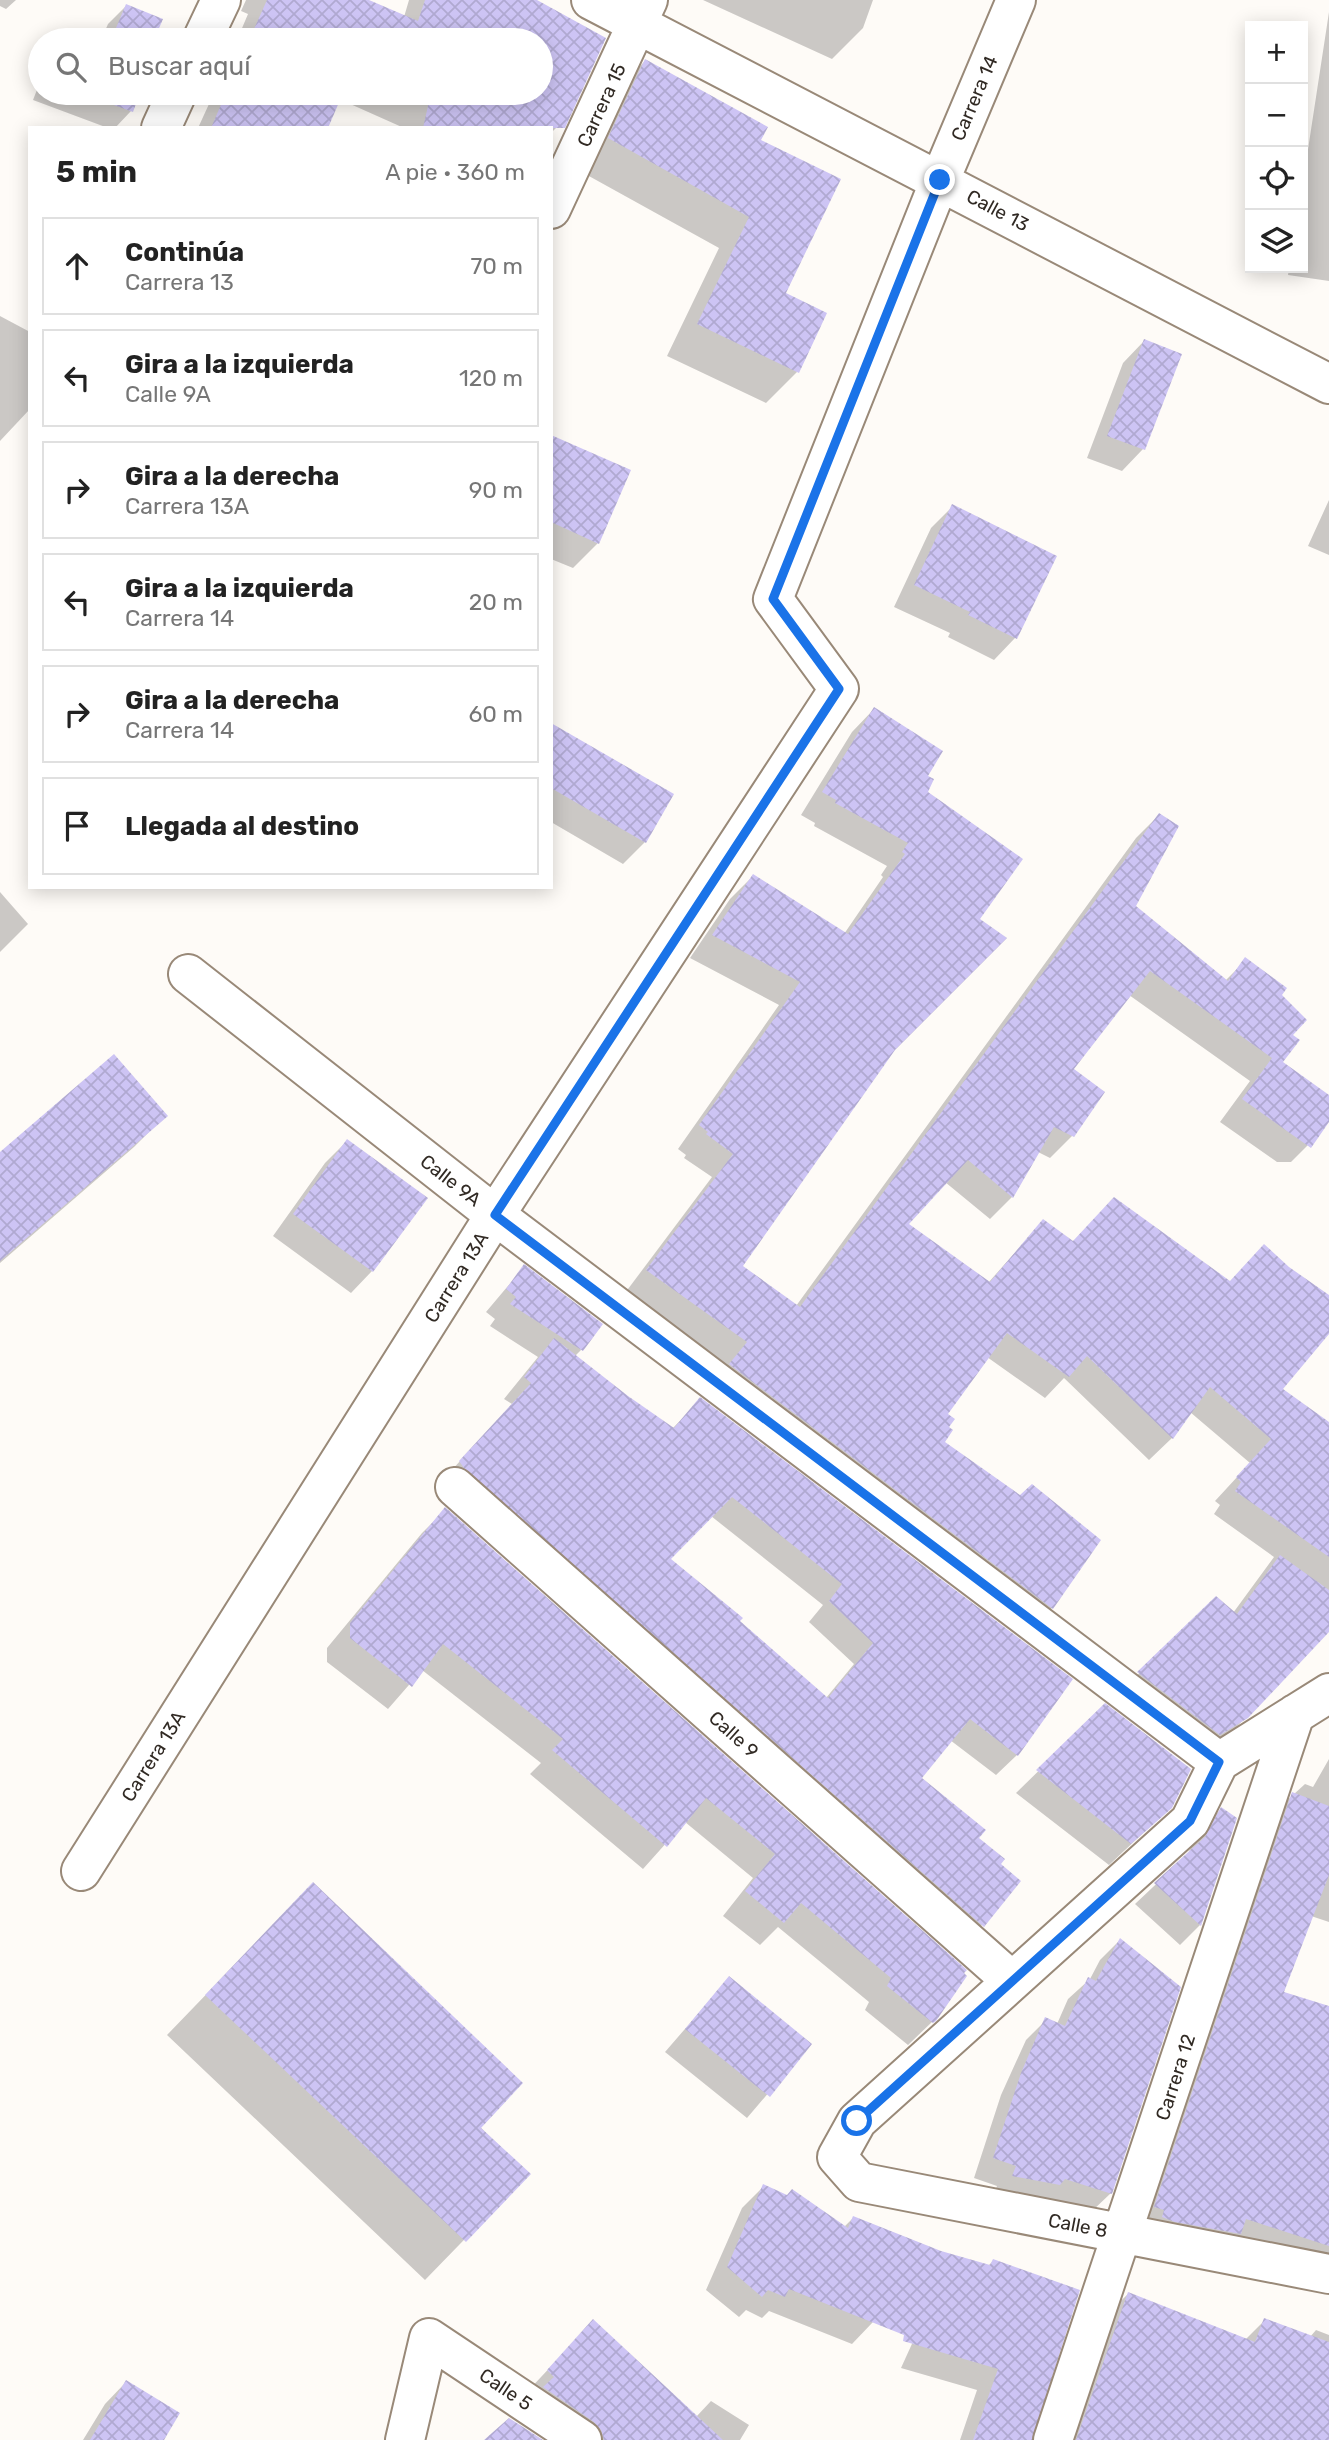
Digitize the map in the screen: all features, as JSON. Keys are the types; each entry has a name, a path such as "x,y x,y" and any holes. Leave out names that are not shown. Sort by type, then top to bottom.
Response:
{"street":[{"path":"208,28 221,0"},
{"name":"Calle 13","path":"592,0 644,12 940,180 1329,384"},
{"name":"Carrera 14","path":"839,689 773,599 940,180 1016,0"},
{"name":"Carrera 15","path":"553,205 644,12"},
{"path":"162,126 172,105"},
{"name":"Carrera 13A","path":"81,1871 495,1215 839,689"},
{"name":"Calle 9A","path":"188,974 495,1215 1219,1762"},
{"name":"Calle 9","path":"455,1487 1012,1980"},
{"path":"1012,1980 1190,1821 1219,1762 1329,1693"},
{"name":"Carrera 12","path":"1053,2440 1124,2234 1295,1714"},
{"name":"Calle 8","path":"1012,1980 857,2121 837,2157 859,2182 1329,2274"},
{"name":"Calle 5","path":"405,2440 429,2338 582,2440"}],"building":[{"path":"267,0 369,0 418,21 425,0 537,0 606,38 565,128 423,126 428,105 553,105 553,28 254,28"},
{"path":"126,4 163,19 159,28 116,28"},
{"path":"645,59 768,127 761,140 841,179 786,293 827,313 799,373 697,324 749,217 608,138"},
{"path":"114,105 136,105 133,112"},
{"path":"221,105 338,105 329,126 212,126"},
{"path":"1144,339 1182,354 1145,450 1107,436"},
{"path":"553,436 631,470 599,544 553,523"},
{"path":"952,504 1057,556 1017,639 914,585"},
{"path":"874,707 943,751 928,776 934,779 928,792 1023,859 980,919 1007,938 895,1050 743,1266 800,1307 1159,813 1179,826 1136,906 1228,981 1245,957 1287,988 1282,995 1307,1020 1293,1035 1300,1040 1283,1062 1329,1095 1329,1122 1311,1148 1242,1099 1272,1058 1150,971 1074,1069 1105,1092 1074,1137 1054,1127 1013,1198 968,1160 909,1224 990,1282 1043,1219 1073,1241 1114,1197 1230,1281 1264,1244 1289,1267 1329,1295 1329,1334 1283,1389 1329,1422 1329,1557 1235,1491 1241,1482 1236,1477 1271,1439 1210,1387 1173,1439 1087,1356 1069,1377 1007,1333 948,1414 955,1419 949,1427 953,1430 945,1442 1020,1495 1032,1484 1101,1540 1053,1609 729,1364 747,1342 646,1270 733,1154 706,1134 708,1132 699,1125 800,982 712,935 753,874 848,934 905,854 902,852 908,843 835,803 836,800 822,792"},
{"path":"553,724 674,794 646,843 553,789"},
{"path":"114,1054 168,1116 0,1261 0,1152"},
{"path":"347,1139 428,1198 373,1272 293,1214"},
{"path":"524,1264 603,1324 583,1351 510,1304 516,1297 506,1289"},
{"path":"554,1338 674,1428 700,1397 1073,1679 1018,1756 970,1719 922,1778 986,1830 979,1838 1005,1859 1001,1864 1021,1881 984,1927 464,1468 459,1461 531,1383 524,1377","holes":["732,1497 842,1584 829,1601 873,1643 828,1698 740,1621 743,1618 671,1559"]},
{"path":"445,1507 967,1970 964,1973 967,1976 936,2021 933,2023 887,1986 891,1978 801,1903 784,1923 745,1891 775,1854 706,1798 667,1847 552,1750 563,1739 443,1644 412,1687 350,1638 350,1623"},
{"path":"1280,1555 1329,1590 1329,1632 1248,1718 1220,1735 1137,1672 1216,1596 1237,1614"},
{"path":"1105,1703 1191,1769 1172,1808 1131,1844 1036,1770"},
{"path":"1292,1792 1329,1806 1329,1875 1284,1992 1329,2006 1329,2246 1246,2219 1241,2234 1175,2222 1162,2217 1164,2210 1154,2207"},
{"path":"1221,1807 1237,1818 1201,1926 1154,1883 1205,1837"},
{"path":"313,1882 523,2083 481,2128 531,2174 466,2242 205,1995"},
{"path":"1120,1938 1181,1987 1112,2194 1065,2179 1060,2185 1012,2176 1016,2166 993,2158 1021,2073 1045,2017 1065,2026 1088,1977 1096,1981"},
{"path":"729,1976 812,2044 770,2097 685,2029"},
{"path":"763,2184 787,2195 792,2189 848,2228 853,2216 941,2251 990,2265 993,2259 1080,2290 1032,2440 973,2440 998,2369 903,2341 904,2335 789,2289 785,2297 768,2290 762,2297 727,2267"},
{"path":"1128,2292 1255,2342 1264,2318 1329,2342 1329,2440 1076,2440"},
{"path":"593,2319 723,2440 604,2440 601,2430 594,2422 543,2387 554,2377 547,2370"},
{"path":"126,2380 180,2413 164,2440 90,2440"},
{"path":"509,2418 543,2440 484,2440"}],"route":[{"path":"857,2121 1190,1821 1219,1762 495,1215 839,689 773,599 940,180"}]}
